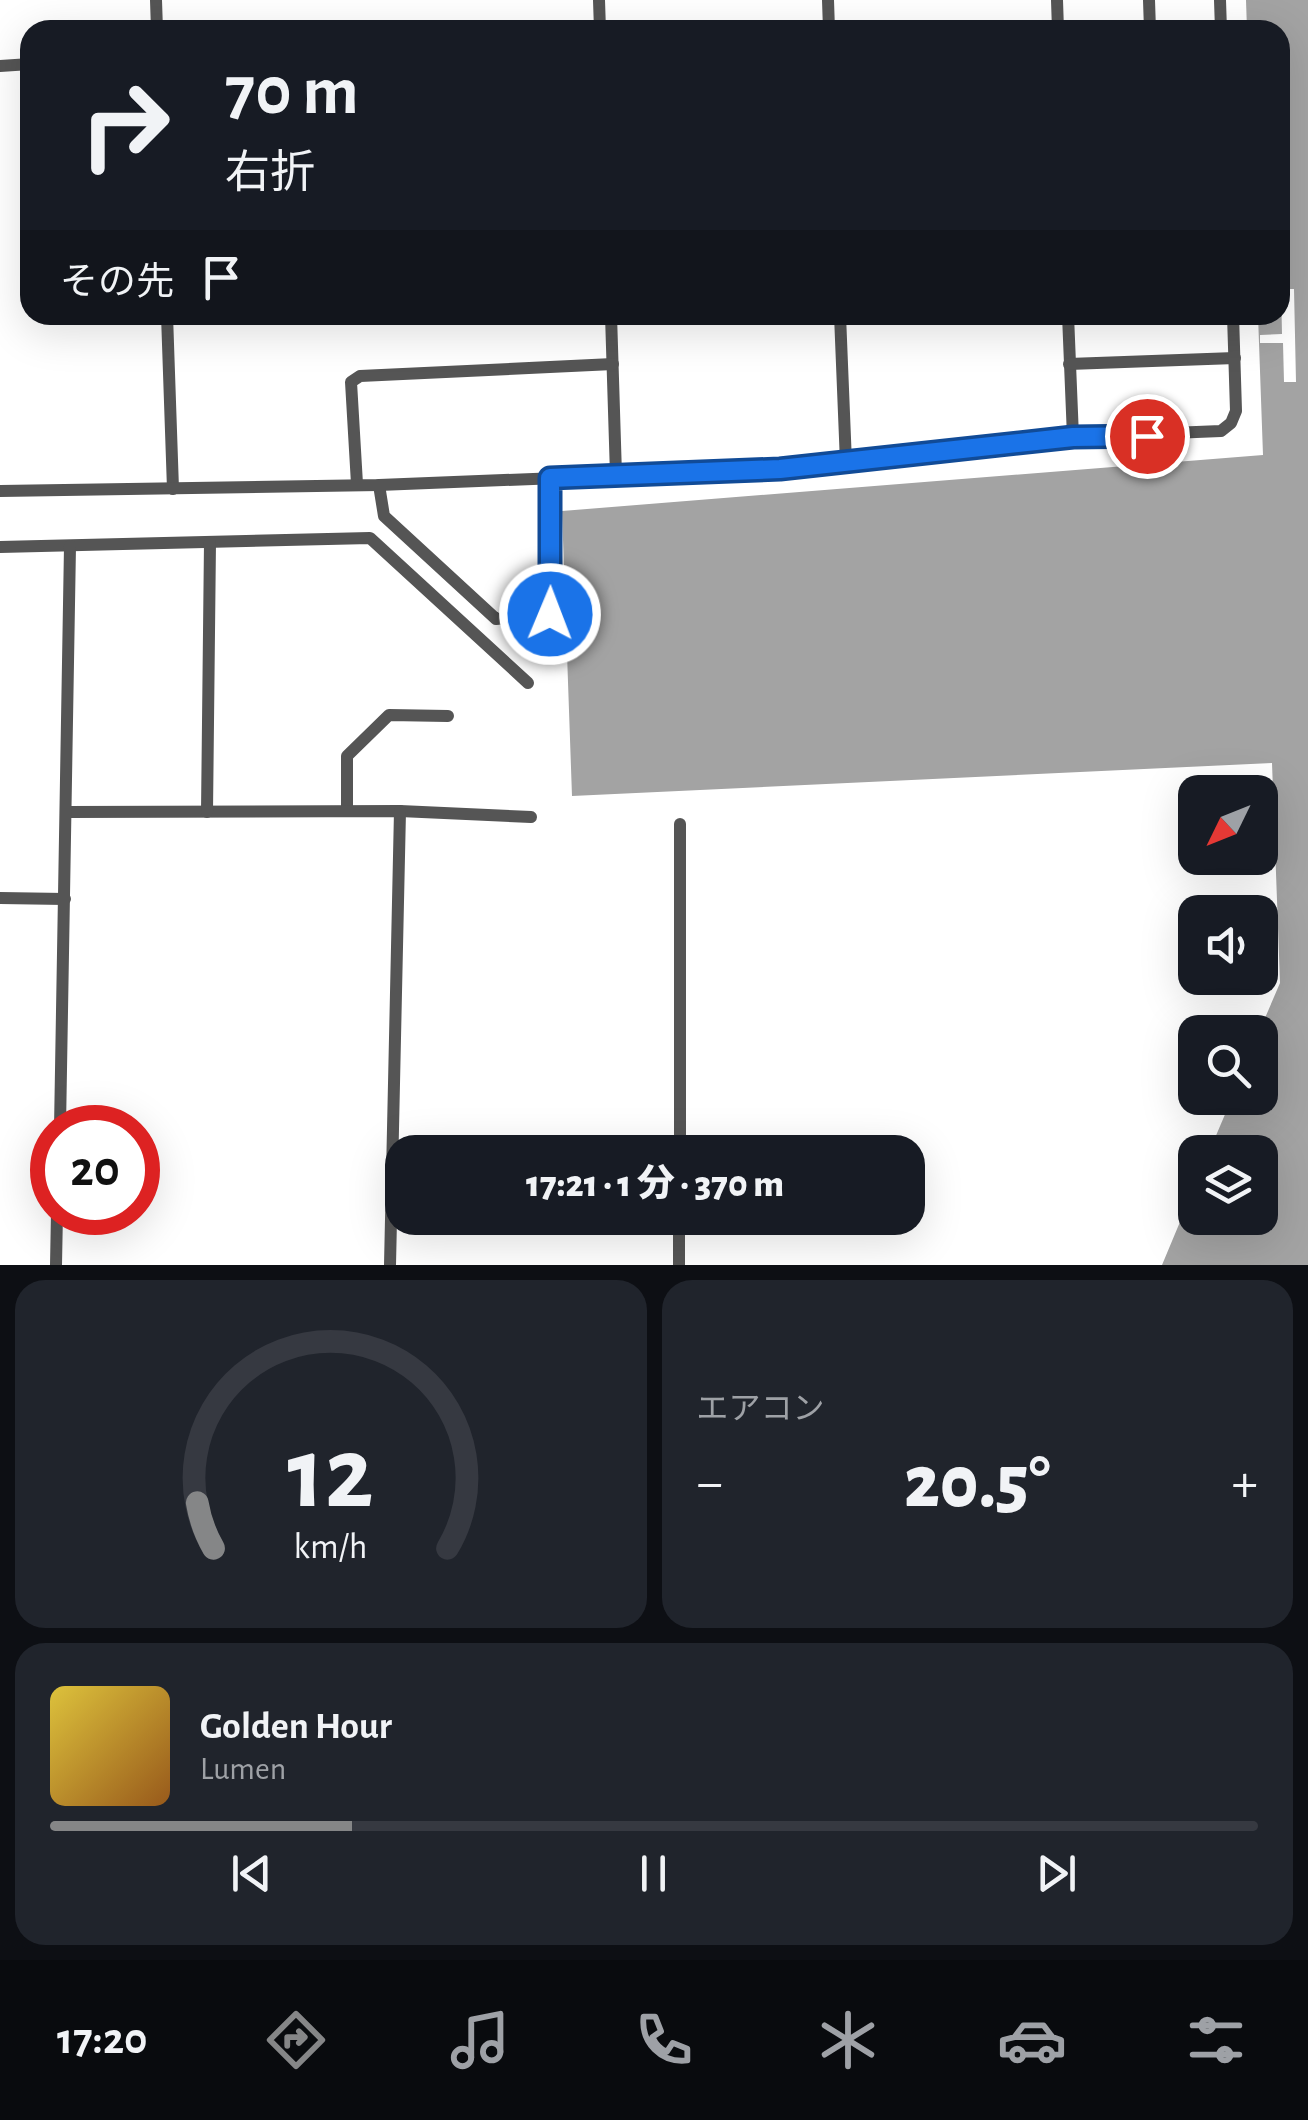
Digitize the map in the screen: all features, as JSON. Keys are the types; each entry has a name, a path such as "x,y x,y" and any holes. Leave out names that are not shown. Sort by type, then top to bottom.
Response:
{"street":[{"path":"167,325 173,488"},
{"path":"611,325 616,475"},
{"path":"840,325 846,462"},
{"path":"1068,325 1073,437"},
{"path":"0,492 379,485 749,470 1073,437 1221,432 1236,411 1234,325"},
{"path":"1069,364 1236,358"},
{"path":"356,484 351,382 360,376 613,364"},
{"path":"379,485 384,516 496,619 550,614 550,478"},
{"path":"0,547 370,538 528,684"},
{"path":"207,812 210,542"},
{"path":"61,1105 70,546"},
{"path":"347,811 346,756 389,716 448,716"},
{"path":"67,812 400,811 530,816"},
{"path":"390,1265 400,811"},
{"path":"680,824 680,1135"},
{"path":"0,898 65,899"},
{"path":"56,1265 57,1235"},
{"path":"679,1235 679,1265"}],"shaded area":[{"path":"1246,0 1308,0 1308,1265 1162,1265 1178,1227 1178,1235 1278,1235 1278,1135 1216,1135 1225,1115 1278,1115 1278,1015 1266,1015 1280,983 1278,775 1272,775 1272,763 572,796 562,511 1263,455 1258,325 1290,325 1290,20 1247,20"}],"pier":[{"path":"1290,289 1294,289 1296,382 1284,382 1283,343 1260,343 1260,335 1282,334 1282,325 1290,325"}],"route":[{"path":"550,614 550,478 780,469 1073,437 1147,436"}]}
